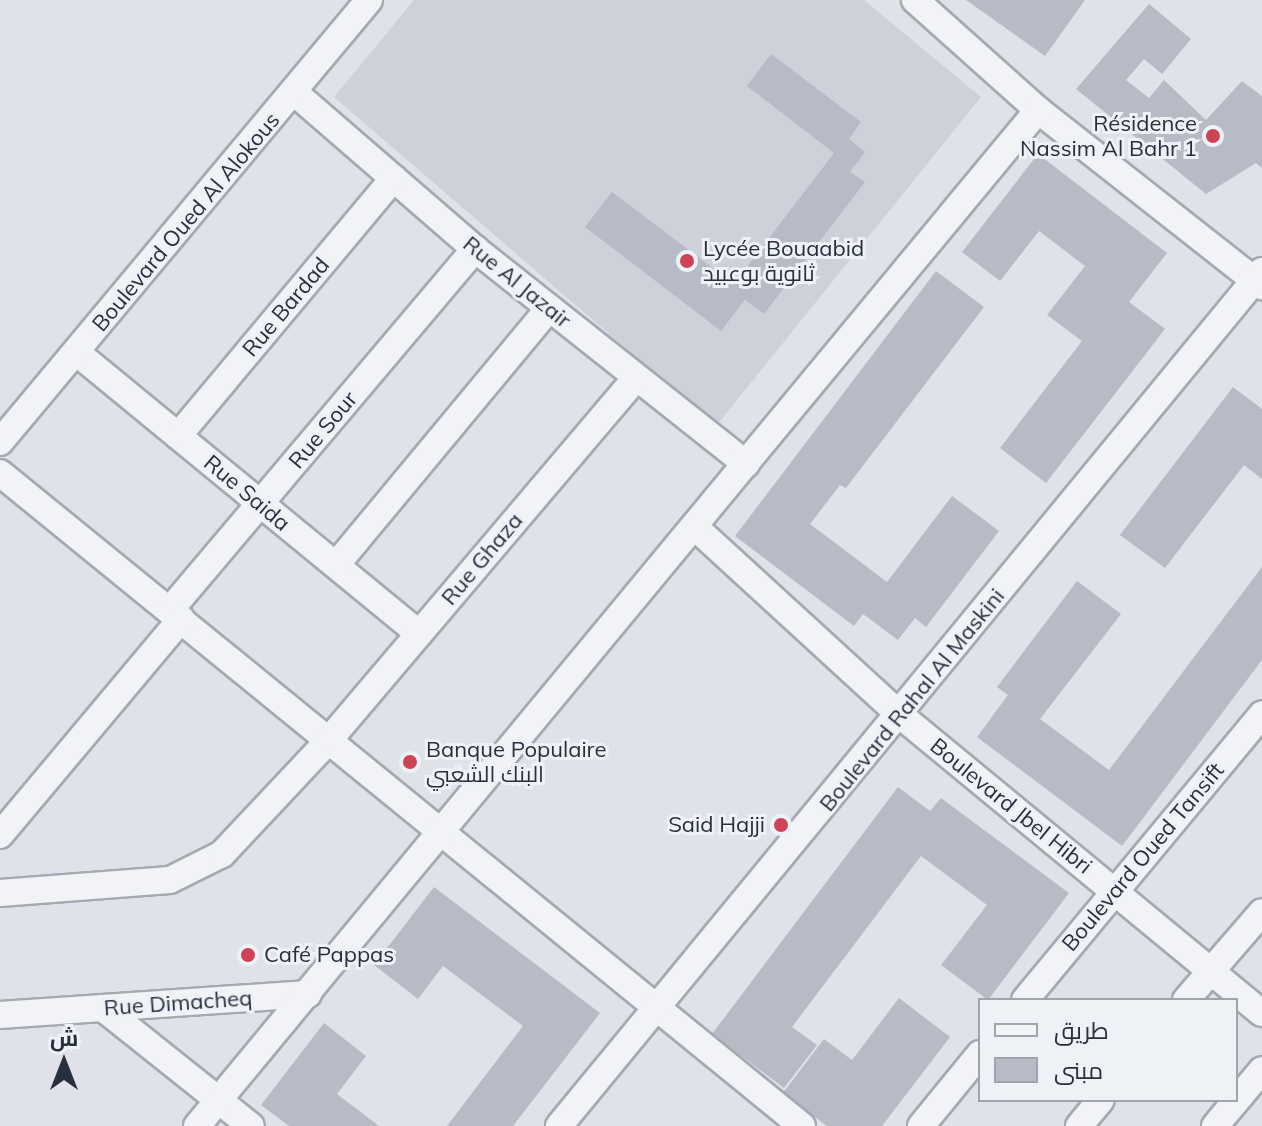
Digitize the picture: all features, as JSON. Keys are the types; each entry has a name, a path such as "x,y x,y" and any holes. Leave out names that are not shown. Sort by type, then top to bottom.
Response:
{"street":[{"name":"Boulevard Oued Al Alokous","path":"0,442 295,93 369,0"},
{"path":"915,0 1038,110 1260,279"},
{"name":"Rue Al Jazair","path":"295,93 475,249 746,464"},
{"path":"197,1126 696,528 1038,110"},
{"name":"Rue Bardad","path":"178,436 394,178"},
{"name":"Rue Sour","path":"0,835 261,505 475,249"},
{"name":"Boulevard Rahal Al Maskini","path":"559,1126 659,1010 1260,279"},
{"path":"336,565 549,308"},
{"name":"Rue Saida","path":"76,352 419,634"},
{"name":"Rue Ghaza","path":"0,893 187,876 241,838 329,740 635,379"},
{"path":"0,473 802,1126"},
{"name":"Boulevard Jbel Hibri","path":"696,528 900,715 1262,1013"},
{"name":"Boulevard Oued Tansift","path":"1027,998 1262,715"},
{"path":"1188,998 1262,912"},
{"name":"Rue Dimacheq","path":"0,1015 308,994"},
{"path":"103,1008 251,1126"},
{"path":"921,1126 978,1056"},
{"path":"1238,1099 1262,1070"},
{"path":"1079,1126 1099,1102"},
{"path":"1215,1126 1235,1102"}],"shaded area":[{"name":"Lycée Bouaabid ثانوية بوعبيد","path":"414,0 864,0 981,97 716,426 334,97"}],"building":[{"path":"966,0 1085,0 1045,56"},
{"path":"1149,4 1191,39 1162,74 1144,59 1126,80 1149,98 1164,80 1206,120 1242,81 1262,96 1262,168 1256,163 1206,194 1076,89"},
{"path":"771,54 861,122 849,139 865,152 850,172 865,182 764,314 745,300 721,331 585,227 612,192 734,284 834,153 747,86"},
{"path":"1038,154 1167,253 1129,302 1165,329 1046,483 1000,448 1082,341 1047,315 1085,266 1039,231 1000,281 962,252"},
{"path":"936,271 984,307 846,488 840,485 810,524 887,582 952,496 999,531 926,627 915,618 898,640 863,614 854,626 735,536"},
{"path":"1233,387 1262,409 1262,479 1244,465 1165,568 1120,535"},
{"path":"1262,567 1262,660 1122,846 977,737 1008,695 997,687 1077,581 1121,614 1040,719 1109,770"},
{"path":"898,787 930,811 941,798 1069,893 990,998 985,998 941,965 987,905 921,856 792,1027 817,1045 784,1088 712,1034"},
{"path":"434,887 600,1013 513,1126 447,1126 523,1026 443,966 418,999 374,965"},
{"path":"899,998 950,1037 882,1126 827,1126 783,1093 824,1039 852,1060"},
{"path":"324,1023 366,1056 337,1094 379,1126 289,1126 261,1105"}],"place":[{"name":"Résidence Nassim Al Bahr 1","path":"1213,136"},
{"name":"Lycée Bouaabid ثانوية بوعبيد","path":"687,261"},
{"name":"Banque Populaire البنك الشعبي","path":"410,762"},
{"name":"Said Hajji","path":"781,825"},
{"name":"Café Pappas","path":"248,955"}]}
